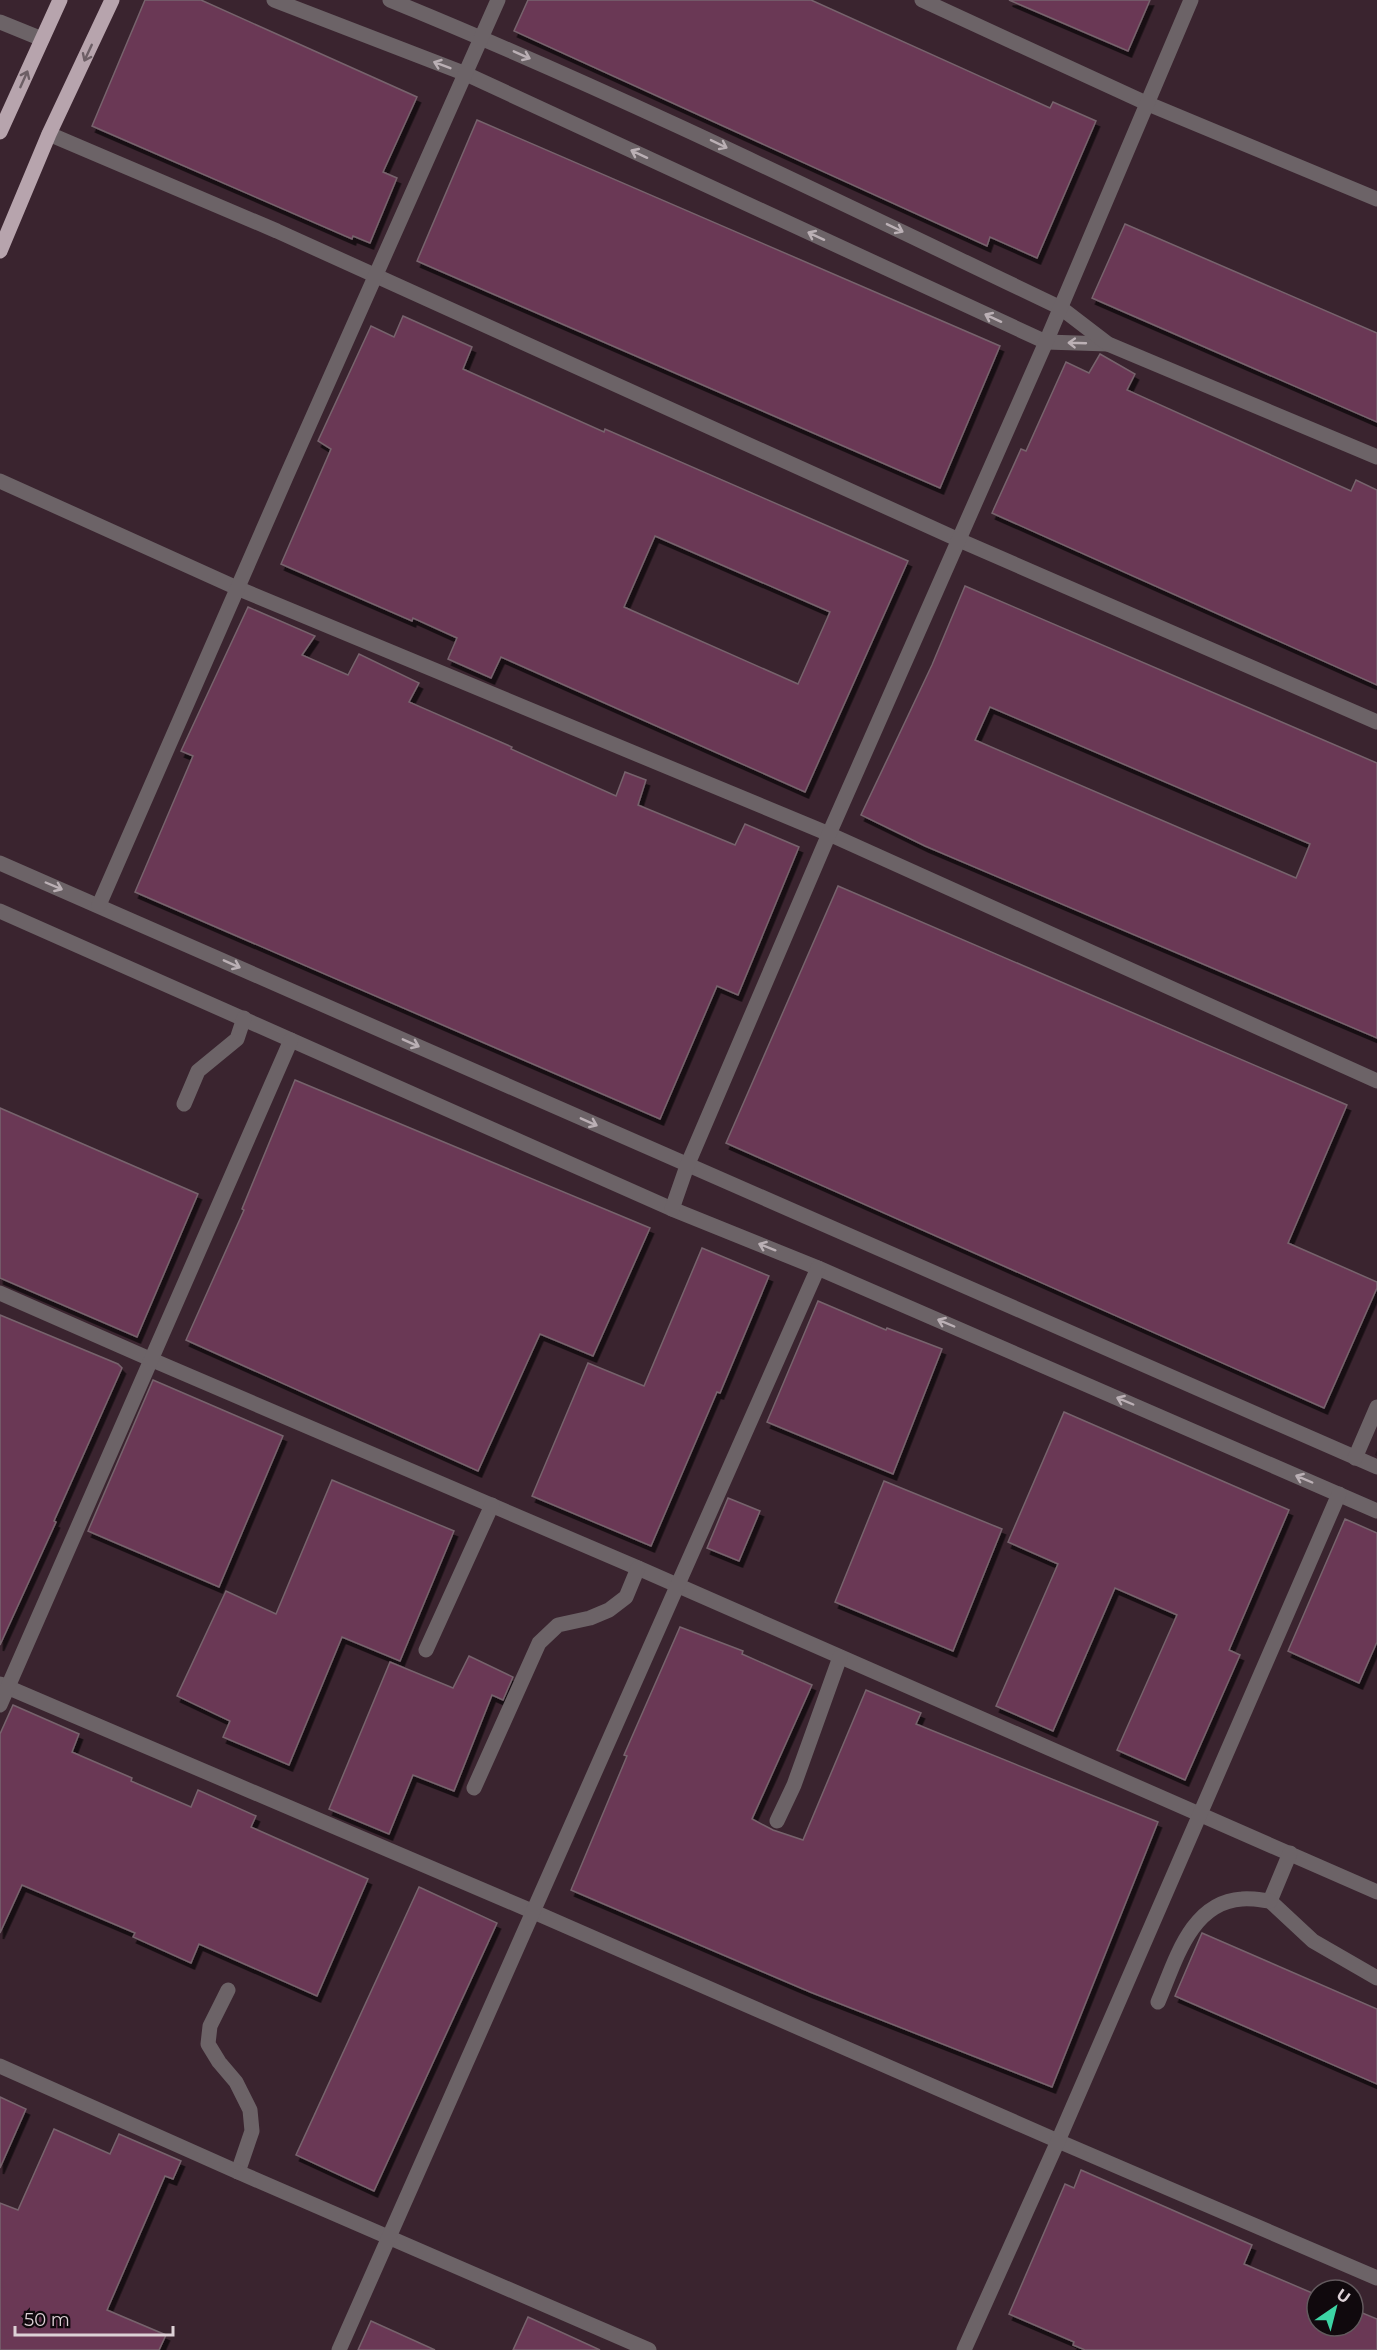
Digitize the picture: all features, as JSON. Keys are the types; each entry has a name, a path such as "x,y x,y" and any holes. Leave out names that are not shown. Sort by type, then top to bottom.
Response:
{"main road":[{"path":"0,132 60,0"},
{"path":"0,251 49,135 112,0"}],"street":[{"path":"274,0 466,74 1046,342 1108,344"},
{"path":"390,0 482,37 690,130 1061,308 1108,344 1377,457"},
{"path":"99,905 498,0"},
{"path":"922,0 1146,103 1377,199"},
{"path":"672,1209 687,1166 829,834 1061,308 1191,0"},
{"path":"0,22 42,39"},
{"path":"49,135 277,231 960,540 1377,722"},
{"path":"0,481 237,588 829,834 1377,1081"},
{"path":"0,863 1377,1467"},
{"path":"0,910 672,1209 818,1268 1377,1511"},
{"path":"184,1104 198,1071 237,1039 244,1017"},
{"path":"0,1705 4,1686 291,1040"},
{"path":"339,2350 534,1912 676,1584 818,1268"},
{"path":"0,1293 676,1584 1377,1892"},
{"path":"1355,1458 1377,1407"},
{"path":"964,2350 1058,2141 1339,1494"},
{"path":"426,1650 492,1505"},
{"path":"474,1788 539,1643 558,1625 590,1618 609,1610 626,1597 638,1568"},
{"path":"777,1821 794,1785 840,1657"},
{"path":"4,1686 534,1912 1377,2278"},
{"path":"1270,1901 1290,1853"},
{"path":"1158,2002 1191,1928 1203,1916 1232,1901 1242,1899 1270,1901 1313,1941 1377,1978"},
{"path":"228,1990 210,2026 208,2043 219,2062 236,2082 250,2110 252,2131 237,2172"},
{"path":"0,2066 237,2172 649,2350"}],"shaded area":[{"path":"0,0 1377,0 1377,1450 1375,1455 1377,1456 1377,2350 0,2350"}],"building":[{"path":"145,0 201,0 417,97 383,172 397,178 370,243 353,236 352,239 92,126"},
{"path":"528,0 811,0 1050,108 1053,102 1096,121 1037,258 990,237 987,246 514,31"},
{"path":"1009,0 1150,0 1128,51"},
{"path":"477,120 1000,346 940,488 417,261"},
{"path":"1125,224 1377,333 1377,422 1092,298"},
{"path":"403,316 472,347 463,369 604,432 605,429 908,561 805,792 501,657 491,678 448,659 457,638 281,564 331,449 318,441 371,326 394,337","holes":["655,536 830,612 798,684 624,607"]},
{"path":"1100,354 1135,374 1127,390 1351,491 1356,480 1377,490 1377,685 992,513 1021,449 1026,451 1066,362 1089,373"},
{"path":"965,586 1377,763 1377,1038 925,846 861,815 932,665","holes":["990,707 1310,844 1296,878 975,740"]},
{"path":"248,607 315,636 302,655 348,675 359,654 419,683 409,702 616,796 625,772 646,780 638,805 735,845 745,824 799,847 738,995 717,986 660,1119 135,892 193,756 181,751"},
{"path":"838,886 1347,1105 1288,1243 1377,1282 1377,1288 1324,1408 726,1143"},
{"path":"295,1080 650,1228 593,1356 540,1334 478,1471 186,1340 244,1210 242,1209"},
{"path":"0,1108 198,1194 137,1337 0,1278"},
{"path":"702,1248 769,1276 720,1393 717,1392 651,1546 532,1496 588,1363 644,1386"},
{"path":"818,1301 886,1330 887,1328 942,1349 893,1474 767,1422"},
{"path":"0,1315 118,1364 122,1368 0,1645"},
{"path":"153,1380 283,1436 219,1587 88,1531"},
{"path":"1064,1412 1289,1510 1229,1650 1240,1655 1185,1780 1117,1750 1177,1615 1115,1588 1053,1731 996,1706 1058,1564 1008,1542"},
{"path":"332,1480 454,1531 400,1661 342,1637 289,1765 223,1737 230,1721 177,1696 226,1591 276,1614"},
{"path":"884,1481 1002,1529 953,1651 835,1602"},
{"path":"728,1498 760,1511 739,1561 707,1548"},
{"path":"1345,1519 1377,1533 1377,1642 1359,1683 1288,1651"},
{"path":"680,1627 743,1651 742,1654 812,1685 752,1819 773,1830 803,1840 866,1690 921,1713 916,1724 1158,1822 1052,2087 810,1992 571,1890 627,1756 624,1755"},
{"path":"469,1656 513,1677 503,1700 492,1695 454,1791 413,1775 389,1834 329,1809 390,1662 453,1688"},
{"path":"13,1705 79,1734 72,1752 132,1778 131,1781 191,1807 198,1790 256,1816 251,1827 368,1879 317,1996 199,1944 191,1963 133,1937 135,1933 22,1885 0,1933 0,1734"},
{"path":"419,1887 497,1923 374,2191 296,2155"},
{"path":"1202,1933 1377,2009 1377,2084 1175,1996"},
{"path":"0,2097 26,2109 0,2168"},
{"path":"54,2129 110,2154 119,2134 181,2161 173,2179 165,2176 107,2310 166,2335 159,2350 0,2350 0,2203 18,2210"},
{"path":"1081,2170 1252,2245 1244,2264 1305,2290 1305,2338 1365,2338 1365,2314 1377,2319 1377,2350 1085,2350 1073,2345 1074,2342 1009,2314 1065,2184 1074,2188"},
{"path":"528,2317 600,2350 513,2350"},
{"path":"371,2321 435,2350 358,2350"}]}
